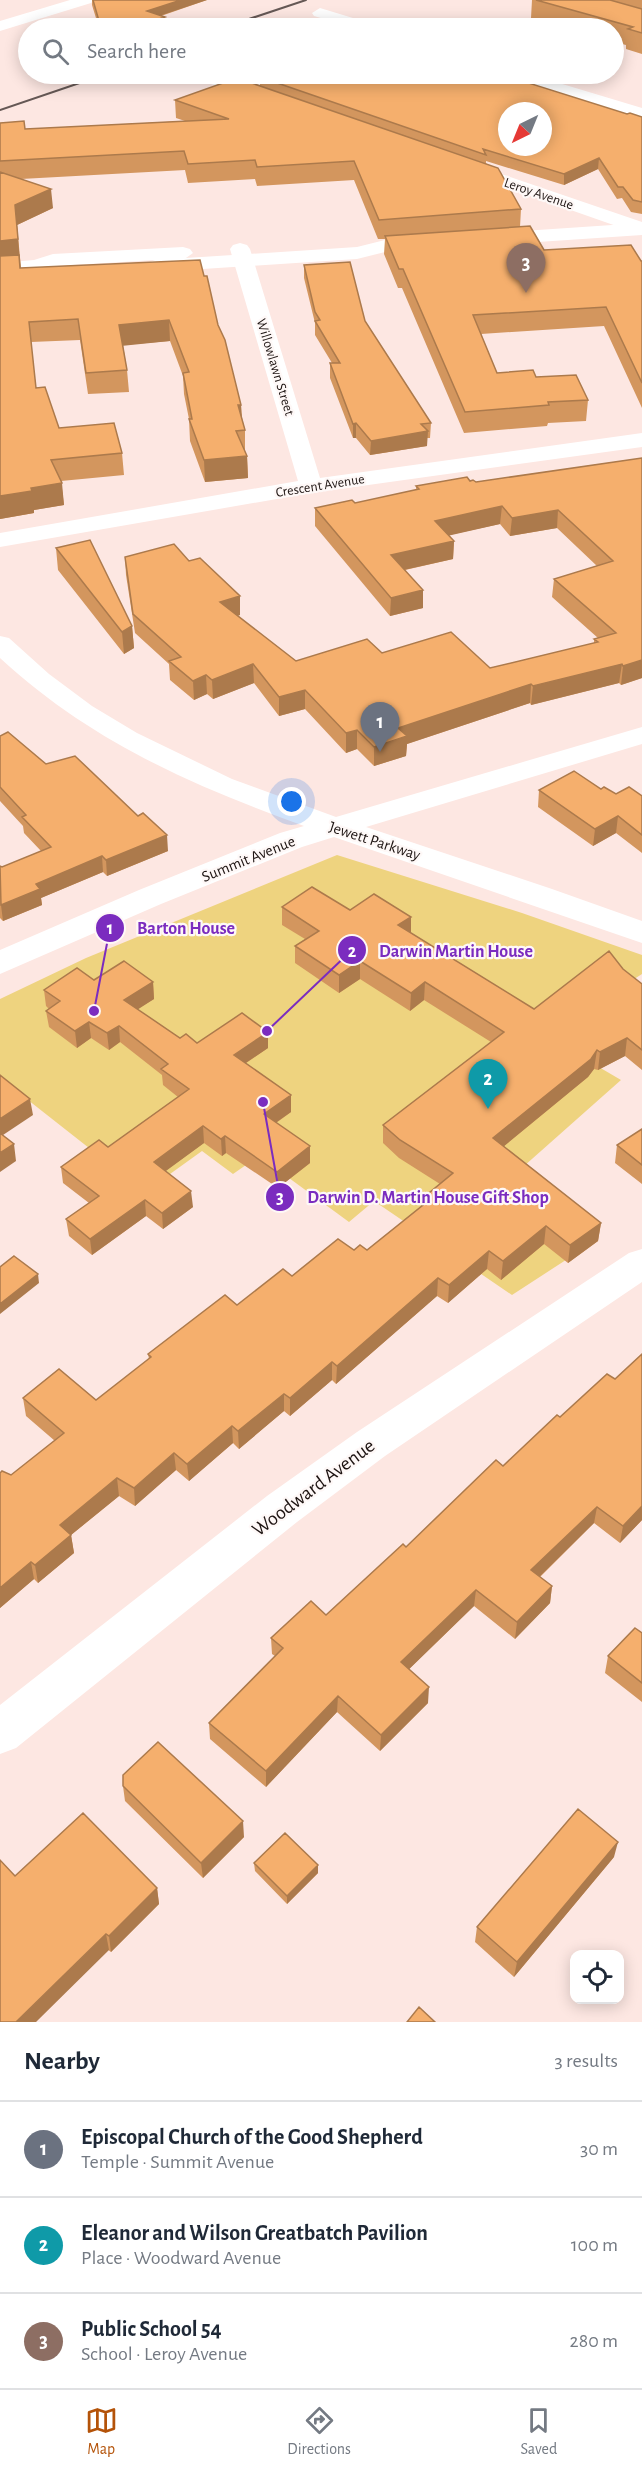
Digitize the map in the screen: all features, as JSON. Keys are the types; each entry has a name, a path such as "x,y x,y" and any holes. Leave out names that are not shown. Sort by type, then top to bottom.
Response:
{"street":[{"path":"28,18 86,0"},
{"path":"8,6 41,18"},
{"path":"320,13 337,18"},
{"path":"0,26 18,21"},
{"path":"228,84 282,103"},
{"path":"545,84 642,114"},
{"name":"Leroy Avenue","path":"449,161 642,229"},
{"path":"477,240 642,229"},
{"path":"0,268 37,266 56,273 241,255 357,253 385,246 442,243"},
{"name":"Willowlawn Street","path":"241,255 311,486"},
{"name":"Crescent Avenue","path":"0,540 311,486 642,440"},
{"name":"Jewett Parkway","path":"0,644 47,686 100,724 149,753 226,788 332,826 528,890 642,933"},
{"name":"Summit Avenue","path":"0,963 150,897 291,840 642,735"},
{"name":"Woodward Avenue","path":"0,1733 235,1546 406,1418 642,1263"}],"shaded area":[{"path":"337,855 522,913 642,955 642,974 546,1036 621,1080 488,1198 572,1256 512,1295 374,1201 349,1222 259,1156 233,1174 202,1151 145,1192 0,1078 0,999 86,958"}],"building":[{"path":"93,0 181,0 147,11 165,17 162,18 98,18"},
{"path":"536,0 610,0 642,9 642,33 628,29 633,27 624,24 624,18 601,18"},
{"path":"220,84 254,84 498,168 521,209 379,220 354,161 257,167 255,160 188,164 184,151 0,161 0,123 24,121 25,129 229,119 175,100"},
{"path":"280,84 532,84 627,114 630,113 642,117 642,202 633,200 623,187 618,187 599,158 564,174 506,156 552,156 552,102 498,102 498,154 483,149 486,155"},
{"path":"0,172 51,189 15,205 18,239 0,241"},
{"path":"530,226 544,250 631,245 642,261 642,383 606,307 473,315 497,373 533,370 536,377 576,375 588,400 548,402 549,405 465,412 403,269 399,269 385,236"},
{"path":"19,255 20,268 200,260 204,276 207,276 218,325 225,340 241,405 238,405 245,430 236,431 247,456 204,460 189,419 192,419 183,373 189,372 169,320 119,325 127,370 86,373 78,319 29,322 36,388 45,387 59,428 114,423 122,453 51,460 62,483 0,496 0,256"},
{"path":"350,262 365,321 431,423 421,424 428,431 371,441 356,423 353,424 330,363 340,363 315,321 320,320 315,312 304,265"},
{"path":"642,458 642,660 533,686 531,684 398,728 407,736 374,747 357,730 346,733 305,690 279,697 253,664 212,680 206,675 193,681 169,661 181,657 133,614 125,557 174,544 189,561 200,558 240,596 220,602 296,661 367,639 382,653 451,632 490,668 598,642 594,639 616,633 554,579 613,561 558,510 512,518 502,506 435,521 454,541 391,555 423,590 391,598 315,508 352,500 355,503 419,489 416,486 467,477 470,481 476,482"},
{"path":"90,540 132,626 122,632 56,548"},
{"path":"8,732 46,764 75,756 138,816 143,813 167,835 106,860 102,856 36,884 40,889 1,905 0,866 51,847 22,817 26,815 0,787 0,736"},
{"path":"574,771 601,789 604,787 616,794 629,787 642,796 642,835 618,816 595,829 539,790"},
{"path":"312,887 350,910 374,894 411,917 398,925 534,1009 609,951 623,969 642,984 642,1050 627,1038 600,1052 597,1050 591,1059 493,1138 601,1223 570,1245 546,1226 503,1261 489,1251 449,1285 438,1278 337,1366 332,1362 290,1398 284,1394 238,1431 232,1426 187,1464 174,1453 134,1488 117,1478 60,1525 71,1535 35,1565 31,1562 0,1588 0,1473 2,1471 11,1475 64,1433 23,1398 59,1369 96,1400 151,1357 148,1354 225,1295 237,1305 283,1269 292,1276 338,1239 354,1250 360,1245 367,1250 428,1201 423,1198 453,1173 400,1140 383,1125 504,1032 425,982 411,993 360,961 339,975 295,946 319,931 282,907"},
{"path":"124,961 153,982 124,1000 180,1038 186,1034 197,1043 242,1013 268,1032 234,1055 291,1095 264,1114 310,1146 277,1172 225,1136 221,1139 203,1126 154,1162 191,1191 162,1213 145,1200 90,1239 66,1219 99,1196 61,1167 99,1140 108,1147 189,1089 161,1069 168,1064 119,1026 107,1033 89,1022 75,1031 46,1011 60,1001 44,990 77,968 94,980"},
{"path":"0,1075 30,1099 0,1119"},
{"path":"642,1129 642,1165 617,1145"},
{"path":"0,1133 14,1144 0,1153"},
{"path":"14,1256 38,1274 0,1304 0,1267"},
{"path":"642,1354 642,1506 623,1526 597,1507 531,1570 552,1586 517,1622 476,1590 401,1662 429,1687 381,1735 338,1696 266,1771 209,1723 283,1648 271,1638 311,1601 326,1615 403,1544 406,1547 496,1460 503,1466 557,1415 560,1417 607,1374 615,1379"},
{"path":"635,1628 642,1633 642,1683 608,1656"},
{"path":"158,1742 243,1821 201,1863 123,1786 123,1775"},
{"path":"578,1809 618,1842 517,1962 477,1927"},
{"path":"83,1813 157,1888 16,2022 0,2022 0,1860 15,1876"},
{"path":"285,1833 318,1865 287,1896 254,1863"},
{"path":"419,2007 435,2022 407,2022"}],"railway":[{"path":"252,18 306,0"},
{"path":"0,110 77,84"}],"place":[{"name":"Public School 54","path":"526,293"},
{"name":"Episcopal Church of the Good Shepherd","path":"380,752"},
{"name":"Barton House","path":"94,1011"},
{"name":"Darwin Martin House","path":"267,1031"},
{"name":"Darwin D. Martin House Gift Shop","path":"263,1102"},
{"name":"Eleanor and Wilson Greatbatch Pavilion","path":"488,1109"}]}
